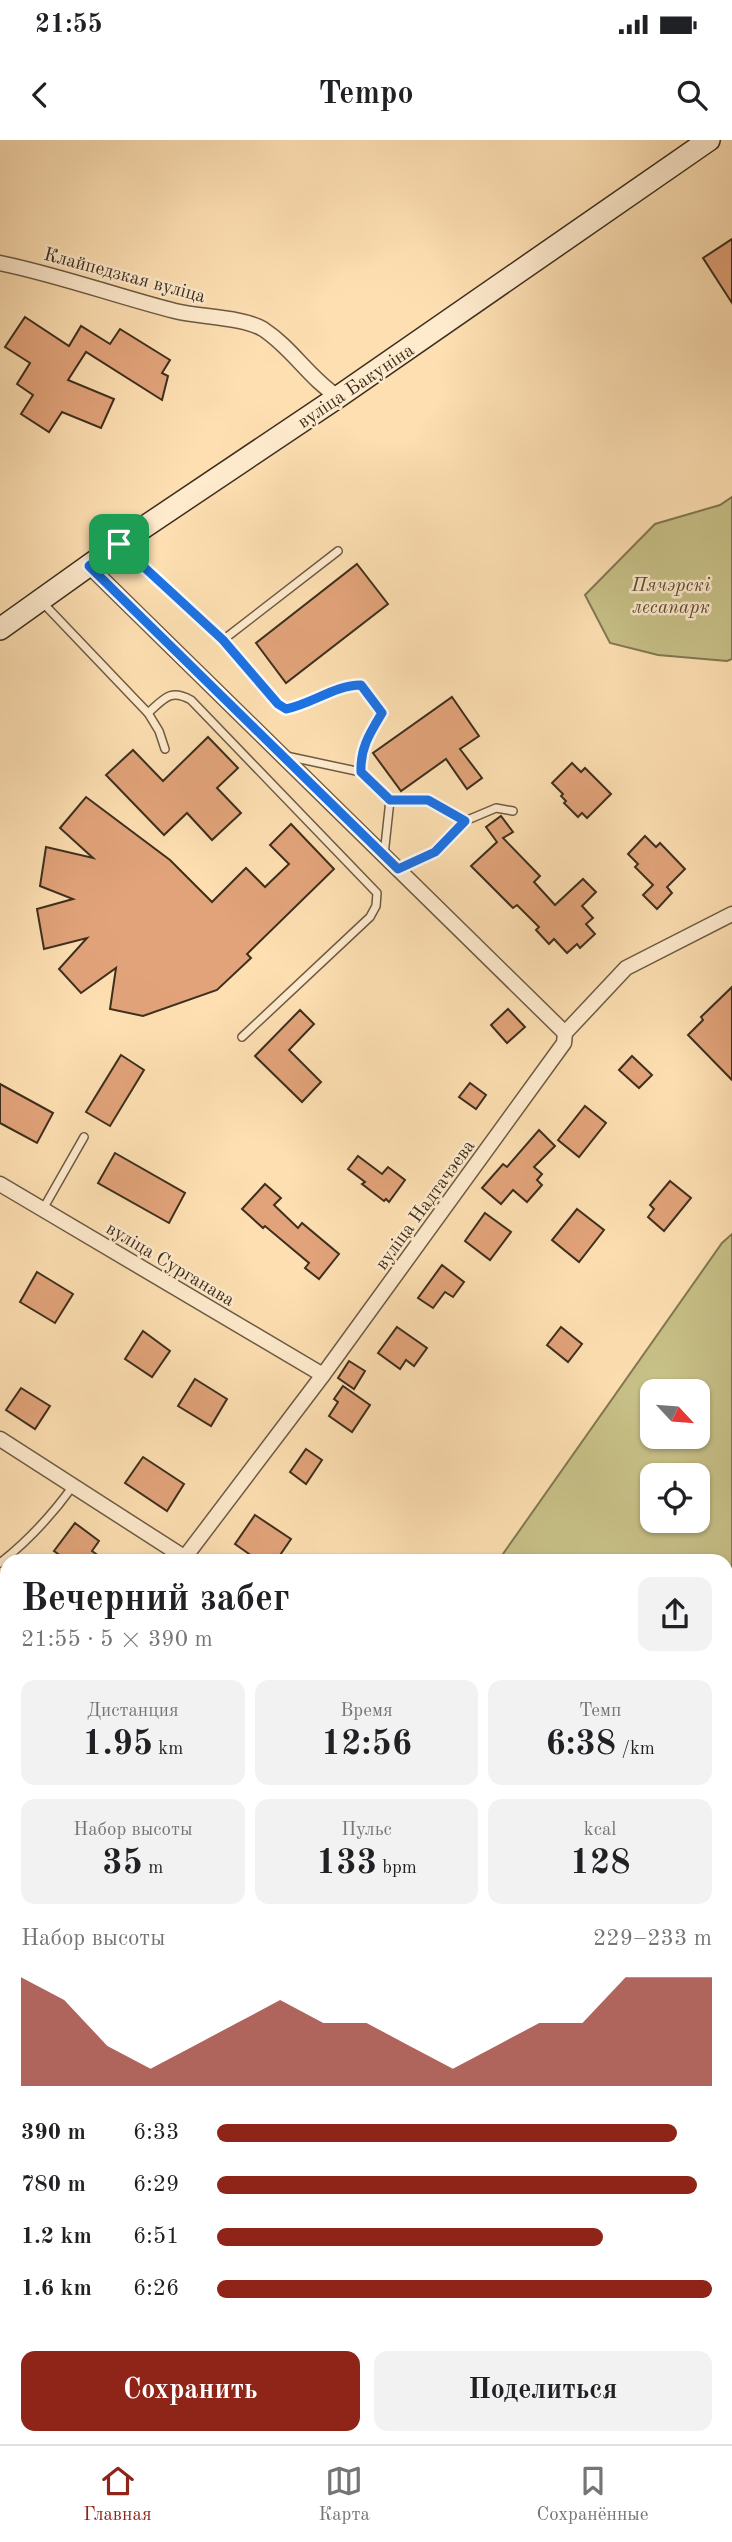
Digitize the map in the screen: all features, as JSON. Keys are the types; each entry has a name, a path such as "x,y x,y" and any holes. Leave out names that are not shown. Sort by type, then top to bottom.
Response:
{"street":[{"name":"вуліца Бакуніна","path":"0,629 119,544 338,397 709,140"},
{"name":"Клайпедзкая вуліца","path":"0,263 36,270 177,312 222,318 262,328 293,355 318,384 338,397"},
{"path":"89,566 565,1033"},
{"name":"вуліца Надтачэева","path":"190,1554 564,1043 565,1033 626,968 732,915"},
{"name":"вуліца Сурганава","path":"0,1184 323,1375"},
{"path":"0,1439 177,1554"}],"lane":[{"path":"119,544 223,640 278,704 286,709 300,706 350,685 361,685 382,713 366,740 360,757 361,772"},
{"path":"223,640 338,551"},
{"path":"40,601 148,713 159,731 165,749"},
{"path":"148,713 169,695 179,694 191,700 377,893 376,906 370,917 242,1037"},
{"path":"282,756 361,772 390,800 428,800 465,821"},
{"path":"384,856 390,800"},
{"path":"398,869 435,852 465,821 496,808 513,811"},
{"path":"43,1209 84,1138"},
{"path":"12,1554 55,1511 74,1485"}],"green space":[{"name":"Пячэрскі лесапарк","path":"732,497 732,659 727,661 658,655 610,643 585,595 655,524 720,505"},
{"path":"732,1234 732,1554 503,1554 722,1243"}],"building":[{"path":"732,239 732,303 703,258"},
{"path":"25,317 69,346 81,326 110,344 120,329 170,360 162,373 168,376 162,400 86,352 68,380 114,399 101,428 62,412 49,432 21,414 33,395 17,384 30,363 5,347"},
{"path":"357,564 388,604 286,683 256,643"},
{"path":"452,697 479,736 460,749 482,778 467,789 446,759 401,791 373,753"},
{"path":"208,737 238,768 217,788 241,813 212,840 187,813 164,835 106,775 133,750 163,781"},
{"path":"572,763 581,772 585,768 611,794 587,818 582,813 578,817 564,803 566,801 561,796 563,794 552,783"},
{"path":"86,797 170,860 212,902 246,868 265,887 289,864 270,845 291,824 334,869 247,954 251,958 217,990 143,1016 110,1009 116,968 81,993 59,969 87,938 44,949 37,909 73,899 40,886 46,847 93,858 60,828"},
{"path":"501,816 513,832 503,838 540,876 534,882 555,905 583,879 596,892 582,906 593,918 586,924 595,934 580,948 577,944 567,953 554,939 549,944 536,930 539,927 517,905 513,908 471,866 497,842 486,827"},
{"path":"645,836 656,847 660,843 685,869 667,887 672,893 657,909 643,895 653,885 635,867 638,864 628,854"},
{"path":"732,987 732,1080 688,1035 703,1020 701,1017"},
{"path":"508,1009 525,1027 507,1043 491,1025"},
{"path":"300,1010 314,1024 289,1050 321,1082 302,1102 255,1056"},
{"path":"121,1055 144,1070 110,1126 86,1112"},
{"path":"632,1056 652,1075 639,1088 619,1070"},
{"path":"470,1083 486,1095 476,1109 459,1097"},
{"path":"0,1084 53,1113 37,1143 0,1123"},
{"path":"585,1106 606,1123 579,1157 558,1140"},
{"path":"539,1130 555,1146 534,1167 542,1174 537,1180 542,1185 527,1202 513,1190 501,1204 482,1188 503,1164 507,1167"},
{"path":"115,1153 185,1193 169,1223 98,1183"},
{"path":"358,1156 382,1174 388,1167 405,1180 389,1202 362,1184 365,1182 348,1169"},
{"path":"670,1181 691,1198 664,1231 648,1217 654,1209 650,1205"},
{"path":"265,1184 281,1198 274,1205 298,1228 302,1223 339,1254 319,1279 305,1268 309,1263 242,1209"},
{"path":"577,1209 604,1230 579,1262 552,1240"},
{"path":"485,1213 511,1232 490,1260 465,1241"},
{"path":"442,1265 464,1282 453,1297 445,1292 433,1308 418,1298"},
{"path":"37,1272 73,1294 55,1323 20,1302"},
{"path":"397,1327 427,1348 414,1366 406,1360 400,1369 378,1353"},
{"path":"561,1327 582,1344 568,1362 547,1345"},
{"path":"143,1331 170,1351 152,1377 125,1359"},
{"path":"349,1361 365,1371 354,1389 338,1378"},
{"path":"195,1379 227,1399 211,1426 178,1406"},
{"path":"343,1386 370,1405 352,1432 329,1416 338,1402 334,1399"},
{"path":"21,1388 50,1406 35,1429 6,1410"},
{"path":"306,1449 322,1460 306,1484 290,1472"},
{"path":"143,1457 184,1484 167,1511 125,1483"},
{"path":"255,1515 291,1539 281,1554 249,1554 235,1544"},
{"path":"75,1523 99,1541 92,1551 96,1554 58,1554 54,1551"}],"route":[{"path":"119,544 223,640 278,704 286,709 300,706 350,685 361,685 382,713 366,740 360,757 361,772 390,800 428,800 465,821 435,852 398,869 89,566 119,544"}]}
